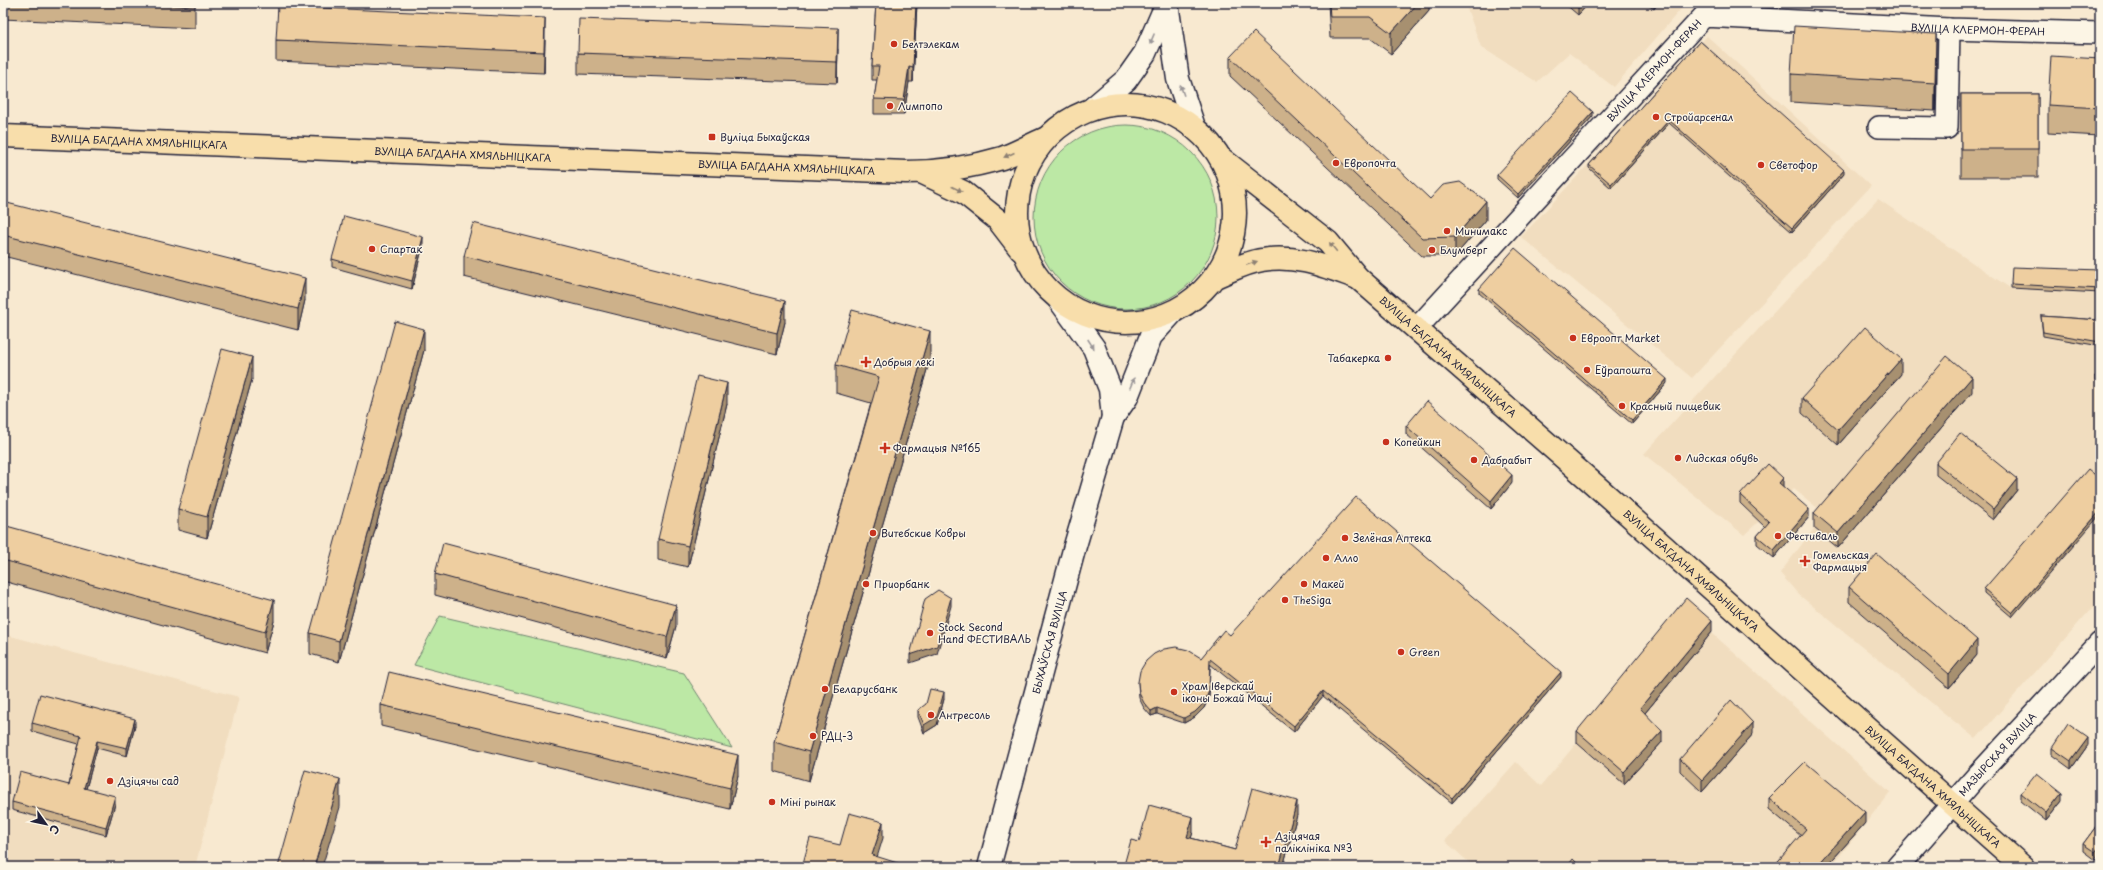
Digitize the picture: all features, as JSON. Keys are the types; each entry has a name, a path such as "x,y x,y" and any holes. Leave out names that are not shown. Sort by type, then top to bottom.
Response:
{"main road":[{"path":"1093,108 1128,103 1163,110 1194,127 1209,142 1222,159 1235,198 1232,239 1216,277 1196,298 1172,313 1134,323 1095,319 1060,301 1038,279 1023,252 1016,212 1023,173 1044,139 1067,120 1093,108 1126,80 1145,53 1167,3"},
{"path":"1167,3 1178,79 1194,127"},
{"name":"ВУЛІЦА БАГДАНА ХМЯЛЬНІЦКАГА","path":"3,136 921,172 1002,158 1044,139"},
{"name":"ВУЛІЦА БАГДАНА ХМЯЛЬНІЦКАГА","path":"1222,159 1328,242 1358,278 1417,328 2023,867"},
{"name":"ВУЛІЦА БАГДАНА ХМЯЛЬНІЦКАГА","path":"921,172 963,192 998,220 1023,252"},
{"name":"ВУЛІЦА БАГДАНА ХМЯЛЬНІЦКАГА","path":"1216,277 1261,260 1289,257 1315,263 1358,278"},
{"name":"БЫХАЎСКАЯ ВУЛІЦА","path":"1060,301 1094,348 1110,389 1113,417"},
{"name":"БЫХАЎСКАЯ ВУЛІЦА","path":"989,867 1075,546 1113,417 1127,396 1152,336 1172,313"}],"street":[{"name":"ВУЛІЦА КЛЕРМОН-ФЕРАН","path":"1417,328 1704,16 1949,29 2100,33"},
{"path":"1879,127 1947,128 1949,29"},
{"name":"МАЗЫРСКАЯ ВУЛІЦА","path":"1897,867 1952,804 2100,643"}],"shaded area":[{"path":"1465,3 1686,3 1614,87 1569,53 1537,82 1481,47"},
{"path":"1707,36 1871,186 1692,378 1521,237"},
{"path":"1878,199 2010,288 2100,274 2100,599 1976,739 1798,594 1780,573 1825,514 1794,489 1744,535 1644,454"},
{"path":"1686,610 1890,792 1831,867 1474,867 1445,841 1516,762 1541,786"},
{"name":"Дзіцячы сад","path":"3,634 239,697 195,867 3,867"}],"green space":[{"path":"1117,125 1135,125 1161,132 1177,140 1191,152 1203,166 1211,182 1218,208 1218,226 1211,252 1203,268 1191,282 1177,294 1153,305 1135,309 1117,309 1099,305 1075,294 1061,282 1049,268 1038,244 1034,226 1034,208 1038,190 1049,166 1061,152 1075,140 1099,129"},
{"path":"440,616 684,673 732,748 414,665"}],"building":[{"path":"115,3 195,3 195,7"},
{"name":"Белтэлекам","path":"876,3 916,3 913,68 909,67 904,100 874,99 879,66 872,66"},
{"path":"1329,3 1418,3 1391,33 1370,17 1330,17"},
{"path":"1573,3 1582,3 1578,8"},
{"path":"278,6 545,18 544,52 276,40"},
{"path":"579,19 838,28 837,62 578,53"},
{"path":"1794,26 1936,34 1935,83 1791,74"},
{"path":"1254,32 1430,199 1443,185 1460,182 1486,201 1455,237 1422,238 1230,57"},
{"path":"1700,41 1844,170 1792,228 1669,120 1611,184 1589,165"},
{"path":"2051,56 2100,59 2100,108 2048,105"},
{"path":"1572,93 1593,112 1518,194 1497,175"},
{"path":"1961,94 2038,94 2038,149 1961,149"},
{"path":"3,202 305,278 298,309 3,235"},
{"path":"344,216 423,237 412,281 332,259"},
{"path":"473,223 785,301 777,333 464,256"},
{"name":"Евроопт Market","path":"1515,248 1667,379 1632,420 1479,289"},
{"path":"2012,267 2100,270 2100,289 2011,284"},
{"path":"852,310 930,331 809,752 774,742 879,377 836,365"},
{"path":"2041,316 2100,320 2100,342 2043,332"},
{"path":"395,321 424,329 339,641 310,633"},
{"path":"1865,327 1901,359 1838,430 1802,398"},
{"path":"222,349 252,357 207,517 178,509"},
{"path":"1947,356 1972,377 1838,533 1814,513"},
{"path":"2100,372 2100,382 2095,376"},
{"path":"697,376 727,383 688,546 658,539"},
{"path":"1427,401 1512,475 1491,501 1406,426"},
{"path":"1960,433 2017,479 1993,509 1936,463"},
{"path":"1768,464 1783,478 1779,483 1809,509 1774,550 1757,536 1769,522 1740,495"},
{"path":"2088,469 2100,479 2100,511 2012,613 1984,589"},
{"name":"Green","path":"1356,497 1561,672 1452,798 1323,691 1294,726 1210,659 1209,691 1204,703 1195,712 1184,718 1157,708 1151,711 1144,703 1139,693 1138,682 1140,671 1146,661 1154,654 1164,649 1176,647 1188,650 1201,658 1224,630 1230,635"},
{"path":"3,525 274,600 265,632 3,560"},
{"path":"443,543 676,605 667,637 435,574"},
{"path":"1877,554 1977,640 1949,674 1849,587"},
{"path":"938,590 951,598 937,646 910,655 925,599"},
{"path":"1686,598 1712,621 1640,708 1662,731 1624,772 1577,731"},
{"path":"389,672 738,755 730,788 381,705"},
{"name":"Антресоль","path":"930,689 944,692 937,717 924,725 918,710 926,704"},
{"path":"40,694 135,719 127,748 97,741 84,788 115,796 106,827 12,802 20,772 69,785 81,736 32,723"},
{"path":"1731,700 1753,723 1702,780 1680,759"},
{"path":"2068,724 2088,738 2071,761 2052,748"},
{"path":"1805,762 1865,812 1816,867 1773,867 1806,829 1769,798"},
{"path":"305,770 340,779 314,867 278,867"},
{"path":"2037,773 2062,793 2046,813 2021,793"},
{"name":"Дзіцячая паліклініка №3","path":"1252,788 1297,801 1279,867 1132,867 1124,865 1131,840 1139,842 1149,805 1193,817 1187,837 1235,850"},
{"path":"849,813 883,822 872,855 907,867 802,867 810,838 840,845"},
{"path":"2100,821 2100,846 2095,852 2083,844"},
{"path":"1573,859 1581,867 1567,867"},
{"path":"540,864 550,867 539,867"}],"place":[{"name":"Белтэлекам","path":"894,44"},
{"name":"Лимпопо","path":"890,106"},
{"name":"Стройарсенал","path":"1656,117"},
{"name":"Вуліца Быхаўская","path":"712,137"},
{"name":"Европочта","path":"1336,163"},
{"name":"Светофор","path":"1761,165"},
{"name":"Минимакс","path":"1447,231"},
{"name":"Спартак","path":"372,249"},
{"name":"Блумберг","path":"1432,250"},
{"name":"Евроопт Market","path":"1573,338"},
{"name":"Табакерка","path":"1388,358"},
{"name":"Добрыя лекі","path":"866,362"},
{"name":"Еўрапошта","path":"1587,370"},
{"name":"Красный пищевик","path":"1622,406"},
{"name":"Копейкин","path":"1386,442"},
{"name":"Фармацыя №165","path":"885,448"},
{"name":"Лидская обувь","path":"1678,458"},
{"name":"Дабрабыт","path":"1474,460"},
{"name":"Витебские Ковры","path":"873,533"},
{"name":"Фестиваль","path":"1778,536"},
{"name":"Зелёная Аптека","path":"1345,538"},
{"name":"Алло","path":"1326,558"},
{"name":"Гомельская Фармацыя","path":"1805,561"},
{"name":"Приорбанк","path":"866,584"},
{"name":"Макей","path":"1304,584"},
{"name":"TheSiga","path":"1285,600"},
{"name":"Stock Second Hand ФЕСТИВАЛЬ","path":"930,633"},
{"name":"Green","path":"1401,652"},
{"name":"Беларусбанк","path":"825,689"},
{"name":"Храм Іверскай іконы Божай Маці","path":"1174,692"},
{"name":"Антресоль","path":"931,715"},
{"name":"РДЦ-3","path":"813,736"},
{"name":"Дзіцячы сад","path":"110,781"},
{"name":"Міні рынак","path":"772,802"},
{"name":"Дзіцячая паліклініка №3","path":"1266,842"}]}
